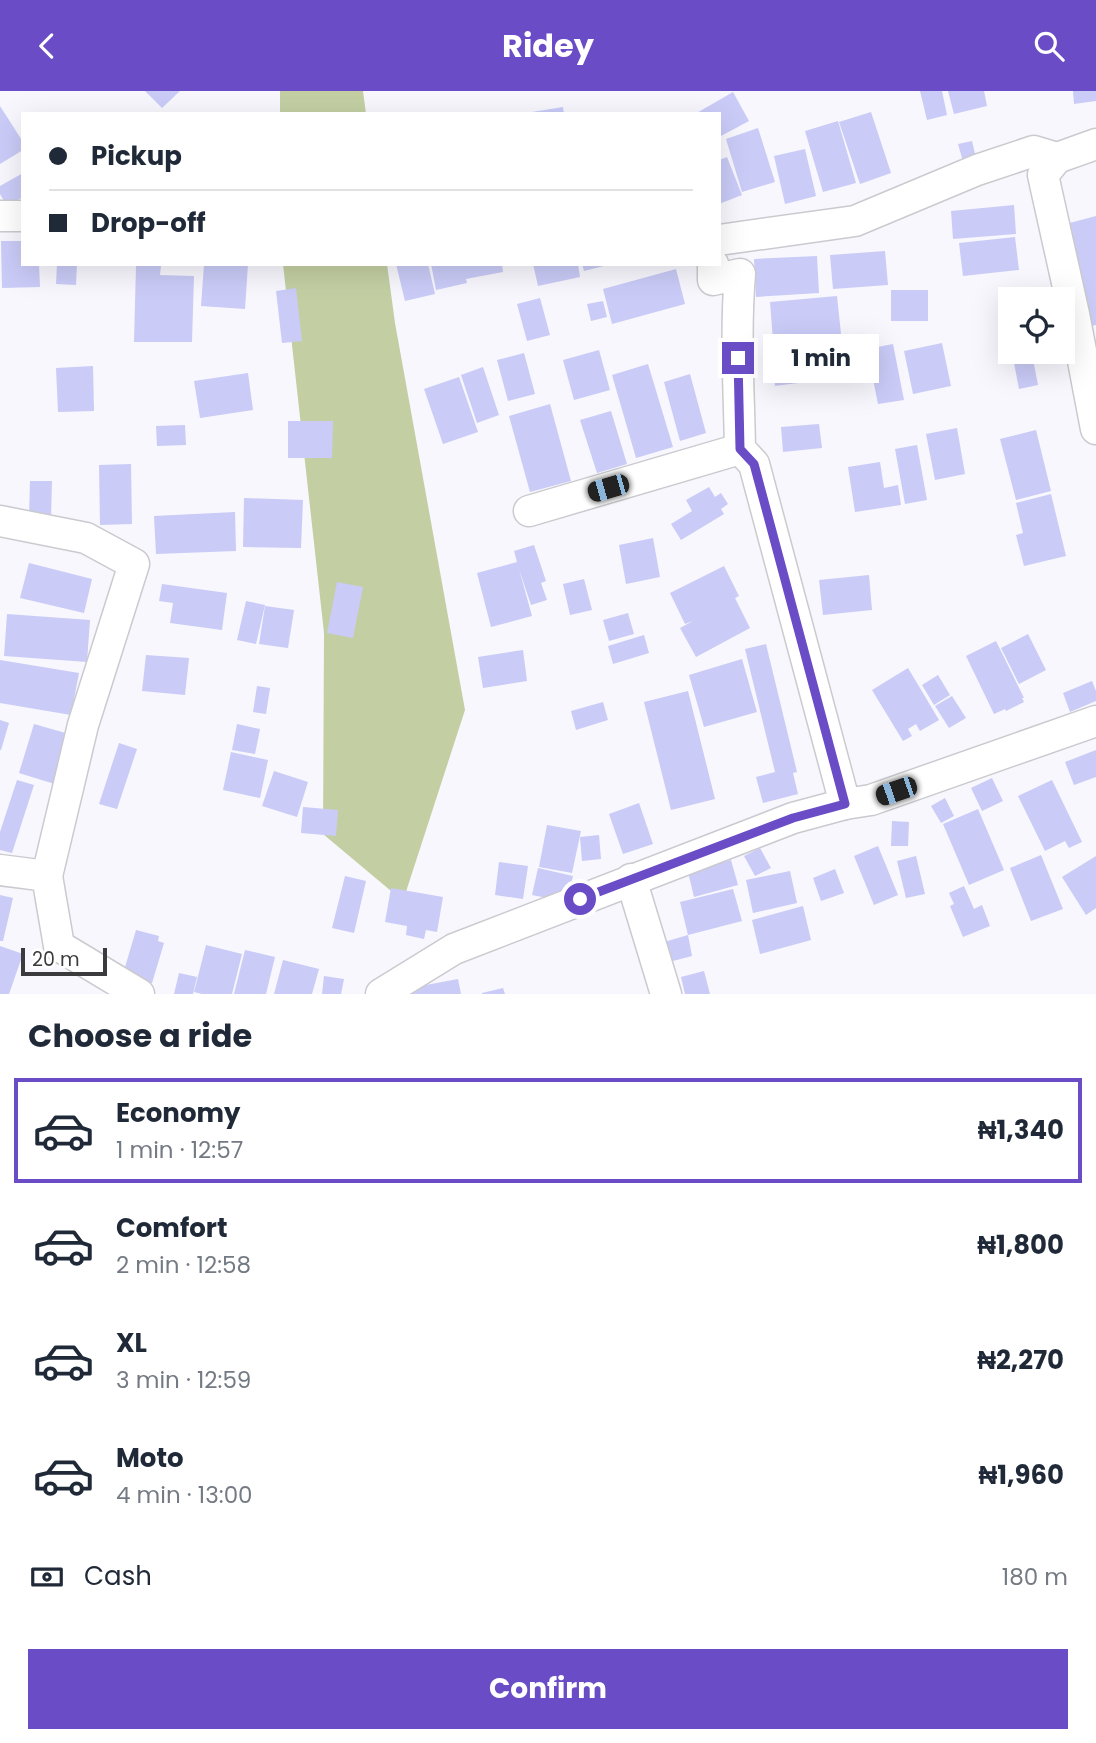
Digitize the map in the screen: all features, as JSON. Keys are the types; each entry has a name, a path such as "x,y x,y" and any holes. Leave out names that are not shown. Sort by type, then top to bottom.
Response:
{"street":[{"path":"721,240 855,221 977,170 1044,161 1096,144"},
{"path":"1044,161 1096,429"},
{"path":"0,216 21,216"},
{"path":"713,266 713,280 740,274 740,449 754,464 845,804"},
{"path":"529,511 740,449"},
{"path":"0,521 86,538 134,564 83,725 47,876 60,946 139,994"},
{"path":"381,994 454,949 631,879 793,818 870,800 1096,721"},
{"path":"0,870 47,876"},
{"path":"631,879 666,994"}],"green space":[{"path":"280,91 363,91 366,112 280,112"},
{"path":"283,266 387,266 395,323 465,710 403,901 323,834 324,633"}],"building":[{"path":"145,91 180,91 162,108"},
{"path":"920,91 942,91 947,115 927,120"},
{"path":"948,91 984,91 987,106 954,114"},
{"path":"1073,91 1096,91 1096,101 1074,104"},
{"path":"733,92 749,121 721,136 721,112 698,112"},
{"path":"0,106 21,139 21,151 0,164"},
{"path":"563,107 564,112 532,112"},
{"path":"871,112 891,173 860,184 839,122"},
{"path":"838,121 856,183 823,192 805,131"},
{"path":"758,128 775,182 742,192 726,139"},
{"path":"972,141 977,162 964,165 958,144"},
{"path":"805,149 816,196 785,204 774,156"},
{"path":"727,157 742,195 721,203 721,159"},
{"path":"21,174 21,198 7,206 0,194 0,186"},
{"path":"1014,205 1016,234 953,239 951,211"},
{"path":"1096,216 1096,325 1088,327 1062,225"},
{"path":"1015,237 1019,270 963,276 959,243"},
{"path":"1,241 21,241 21,266 39,266 40,287 2,288"},
{"path":"885,251 888,285 833,289 830,255"},
{"path":"817,256 819,293 756,297 754,259"},
{"path":"57,266 77,266 76,285 56,284"},
{"path":"136,266 161,266 160,275 194,276 192,342 134,342"},
{"path":"204,266 248,266 245,309 201,306"},
{"path":"396,266 428,266 435,294 405,301"},
{"path":"431,266 502,266 503,272 466,279 467,283 436,290"},
{"path":"533,266 578,266 580,277 538,286"},
{"path":"583,266 604,266 584,271"},
{"path":"676,269 685,304 612,324 603,289"},
{"path":"296,288 302,341 282,343 276,291"},
{"path":"891,290 928,290 928,321 891,321"},
{"path":"837,296 841,334 773,340 770,302"},
{"path":"540,298 550,335 527,341 517,304"},
{"path":"603,301 607,317 591,321 587,304"},
{"path":"824,342 829,379 775,386 771,349"},
{"path":"942,343 951,386 913,394 904,351"},
{"path":"893,344 904,400 878,404 867,349"},
{"path":"599,350 610,390 574,400 563,360"},
{"path":"524,353 535,394 508,401 497,360"},
{"path":"648,364 673,447 636,458 612,375"},
{"path":"1014,364 1034,364 1038,385 1019,389"},
{"path":"93,366 94,411 58,412 56,368"},
{"path":"483,367 499,415 477,423 461,375"},
{"path":"248,373 253,410 200,418 194,381"},
{"path":"690,374 706,433 680,441 664,382"},
{"path":"459,377 478,432 443,444 424,389"},
{"path":"550,404 571,481 530,492 509,416"},
{"path":"611,411 627,464 597,473 580,420"},
{"path":"288,421 333,421 332,458 288,458"},
{"path":"819,424 822,448 783,452 781,427"},
{"path":"185,425 186,445 157,446 156,426"},
{"path":"957,428 965,474 935,480 926,434"},
{"path":"1036,430 1051,491 1016,500 1000,439"},
{"path":"917,445 927,500 905,504 895,449"},
{"path":"880,462 884,488 898,485 901,505 855,512 848,467"},
{"path":"131,464 132,524 100,525 99,465"},
{"path":"30,481 52,481 51,518 29,518"},
{"path":"709,487 715,497 721,493 728,504 721,509 724,514 681,540 671,524 692,511 686,500"},
{"path":"1051,494 1066,556 1024,566 1016,535 1023,533 1016,503"},
{"path":"244,498 303,500 301,548 243,547"},
{"path":"235,512 236,551 156,554 154,516"},
{"path":"653,538 660,577 626,584 619,545"},
{"path":"534,545 546,581 541,583 547,600 531,605 519,569 532,616 491,627 477,573 517,562 514,551"},
{"path":"29,563 92,579 84,613 20,598"},
{"path":"724,566 739,596 735,598 750,628 696,657 680,628 693,621 685,624 670,593"},
{"path":"869,575 872,610 823,615 819,580"},
{"path":"584,579 592,610 570,615 563,584"},
{"path":"337,582 363,587 353,638 327,633"},
{"path":"162,584 227,593 222,630 170,623 173,603 159,601"},
{"path":"246,601 265,605 256,644 237,640"},
{"path":"265,606 294,610 288,648 259,644"},
{"path":"628,613 634,634 609,641 603,620"},
{"path":"7,614 90,620 87,662 4,656"},
{"path":"1028,634 1046,670 1019,684 1001,648"},
{"path":"644,635 649,653 613,664 608,646"},
{"path":"996,641 1024,702 994,714 966,656"},
{"path":"766,644 797,772 793,773 798,794 763,803 756,777 775,772 745,649"},
{"path":"523,650 527,681 483,688 478,657"},
{"path":"146,655 189,658 185,695 142,691"},
{"path":"742,659 757,712 704,727 689,675"},
{"path":"0,660 79,673 71,715 0,703"},
{"path":"908,668 939,720 920,731 916,724 908,729 912,736 903,741 872,690"},
{"path":"938,675 950,695 934,705 922,685"},
{"path":"1092,681 1096,701 1070,712 1063,693"},
{"path":"257,686 270,688 266,714 253,712"},
{"path":"688,691 715,799 671,810 644,702"},
{"path":"952,696 966,718 949,728 935,706"},
{"path":"603,702 608,720 576,730 571,711"},
{"path":"0,720 9,723 1,750 0,750"},
{"path":"34,724 76,736 61,786 19,773"},
{"path":"237,724 260,729 255,754 232,750"},
{"path":"119,743 137,749 117,809 99,804"},
{"path":"1096,750 1096,777 1074,785 1065,762"},
{"path":"231,752 268,760 260,798 223,790"},
{"path":"274,771 308,782 297,817 262,806"},
{"path":"992,778 1003,801 982,811 971,788"},
{"path":"17,780 34,785 12,853 0,850 0,832"},
{"path":"1052,780 1082,842 1069,848 1065,841 1045,851 1018,796"},
{"path":"945,798 954,816 941,823 931,806"},
{"path":"639,803 653,844 623,854 609,814"},
{"path":"303,807 338,810 336,836 301,833"},
{"path":"978,809 1004,870 969,885 943,824"},
{"path":"892,821 909,822 908,846 891,846"},
{"path":"547,825 581,831 572,873 539,867"},
{"path":"599,835 601,859 582,861 580,837"},
{"path":"878,846 898,895 874,905 854,856"},
{"path":"760,848 771,868 755,876 744,856"},
{"path":"1041,855 1063,909 1031,921 1010,868"},
{"path":"916,856 925,894 906,898 897,861"},
{"path":"1096,856 1096,908 1086,915 1062,877"},
{"path":"731,860 738,885 694,897 688,872"},
{"path":"499,862 528,866 523,899 495,895"},
{"path":"538,868 573,876 567,902 532,895"},
{"path":"835,869 844,893 821,901 813,878"},
{"path":"790,871 797,903 753,913 746,880"},
{"path":"345,876 366,881 354,933 332,928"},
{"path":"964,886 974,909 982,905 990,926 963,937 950,906 954,904 949,893"},
{"path":"391,888 443,897 437,932 426,930 424,939 406,935 407,926 385,922"},
{"path":"733,889 742,921 688,935 680,902"},
{"path":"0,895 13,898 3,941 0,941"},
{"path":"803,906 811,940 760,954 752,920"},
{"path":"136,930 159,936 158,941 164,943 152,983 123,974"},
{"path":"688,935 692,956 669,962 664,942"},
{"path":"206,945 242,954 232,994 194,992"},
{"path":"0,946 23,954 9,994 0,994"},
{"path":"245,950 275,957 266,994 234,994"},
{"path":"283,960 319,969 312,994 274,994"},
{"path":"704,971 710,994 685,994 681,977"},
{"path":"179,973 197,977 193,994 174,994"},
{"path":"324,976 344,979 341,994 322,994"},
{"path":"458,979 461,994 411,994 410,988"},
{"path":"503,988 505,994 482,994 482,993"}],"route":[{"path":"580,899 793,818 845,804 754,464 740,449 738,358"}]}
